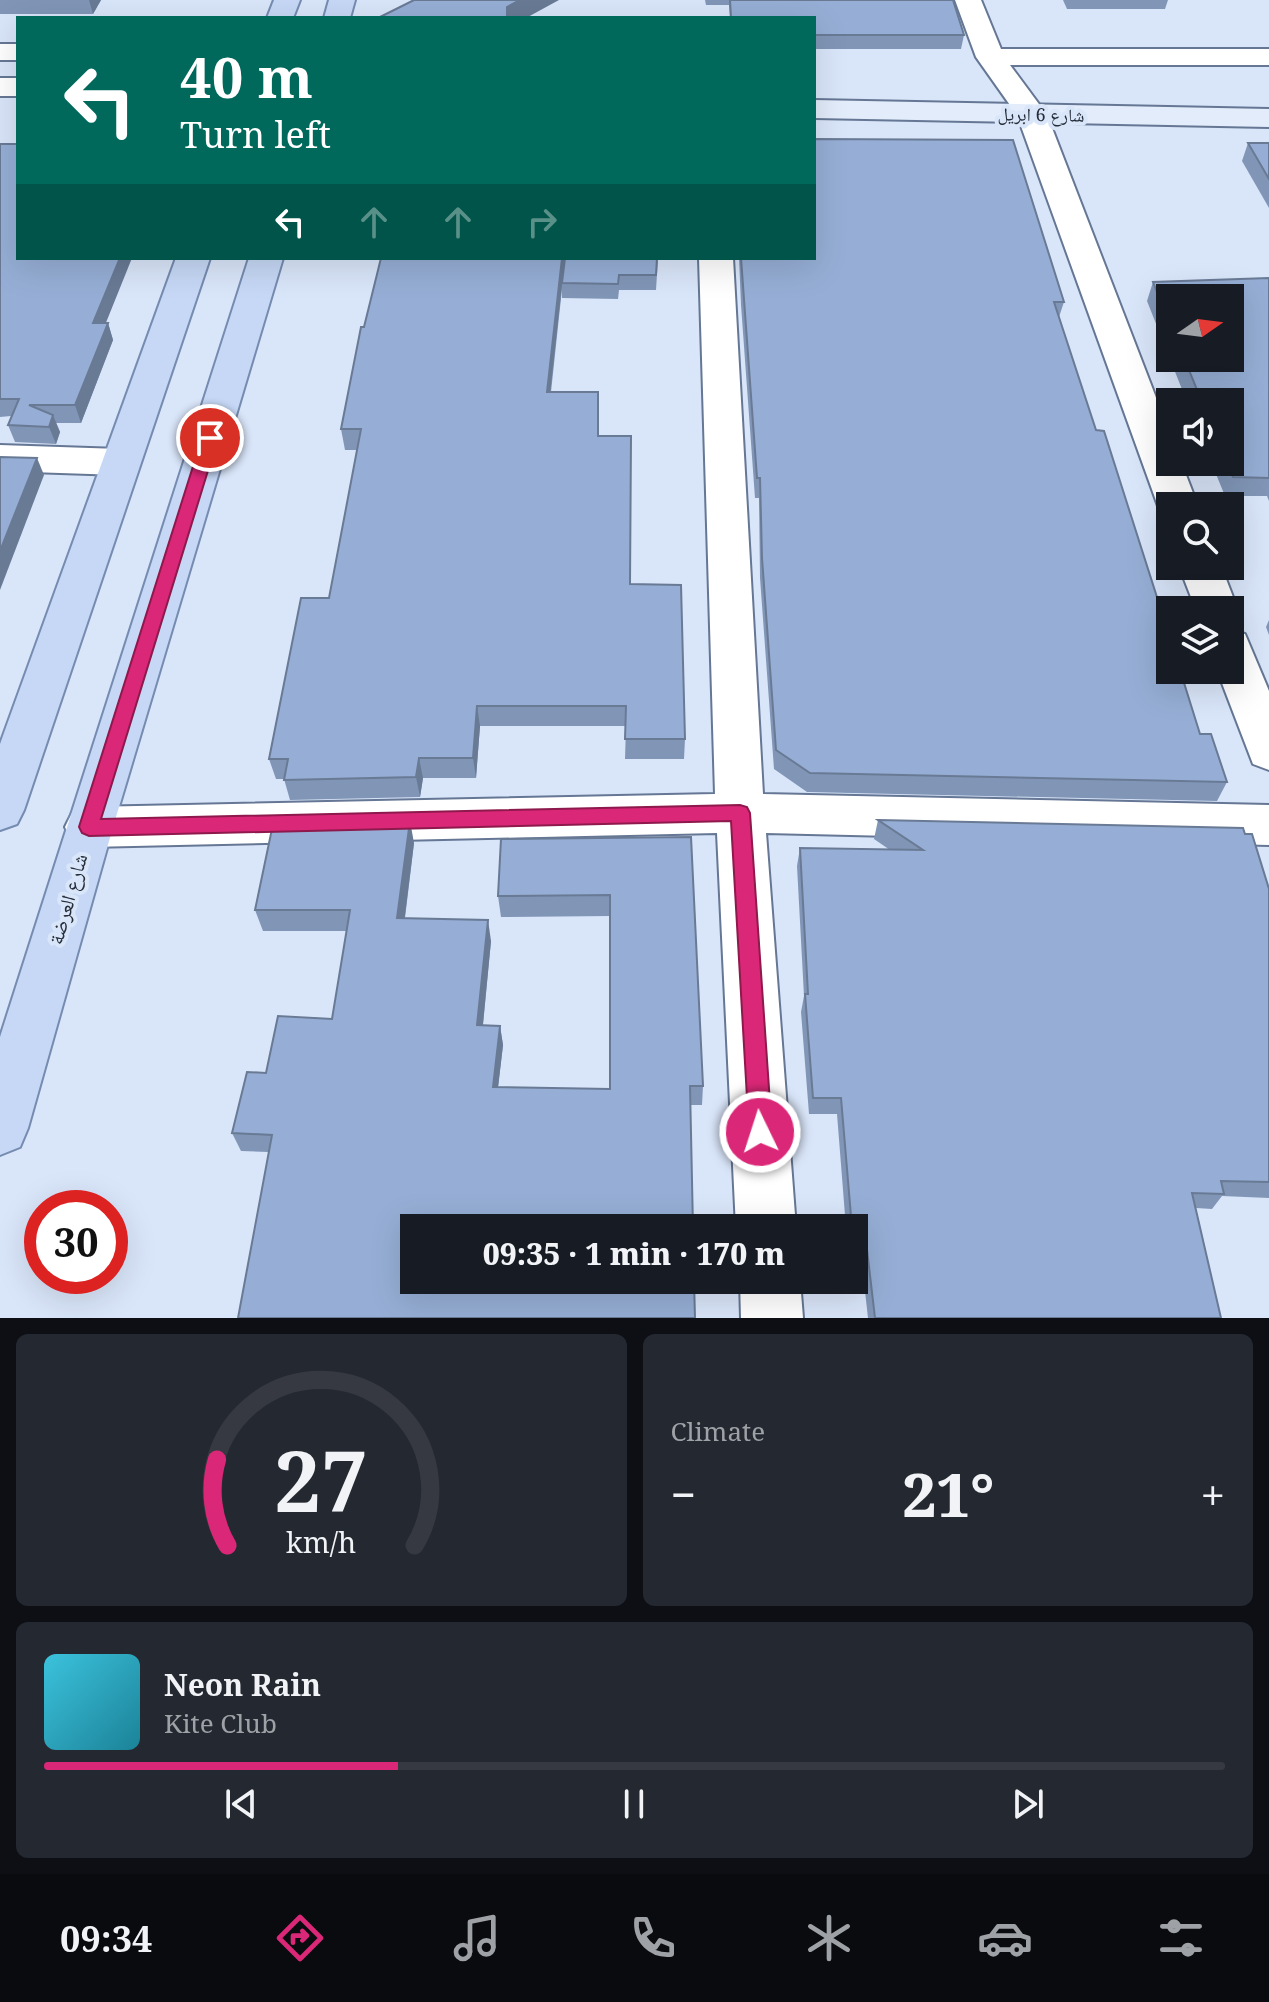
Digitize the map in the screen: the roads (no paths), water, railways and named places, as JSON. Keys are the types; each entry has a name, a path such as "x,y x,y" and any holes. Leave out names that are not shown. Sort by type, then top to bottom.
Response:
{"main road":[{"path":"0,810 192,260"},
{"name":"شارع العرضة","path":"0,1128 89,827 265,260"}],"street":[{"path":"968,0 990,57 1032,115 1173,492"},
{"path":"990,57 1269,57"},
{"name":"شارع 6 ابريل","path":"816,109 1269,118"},
{"path":"716,260 740,813 765,1214"},
{"path":"0,458 120,462"},
{"path":"1244,684 1269,751"},
{"path":"89,827 740,813 1269,825"},
{"path":"771,1294 772,1318"}]}
